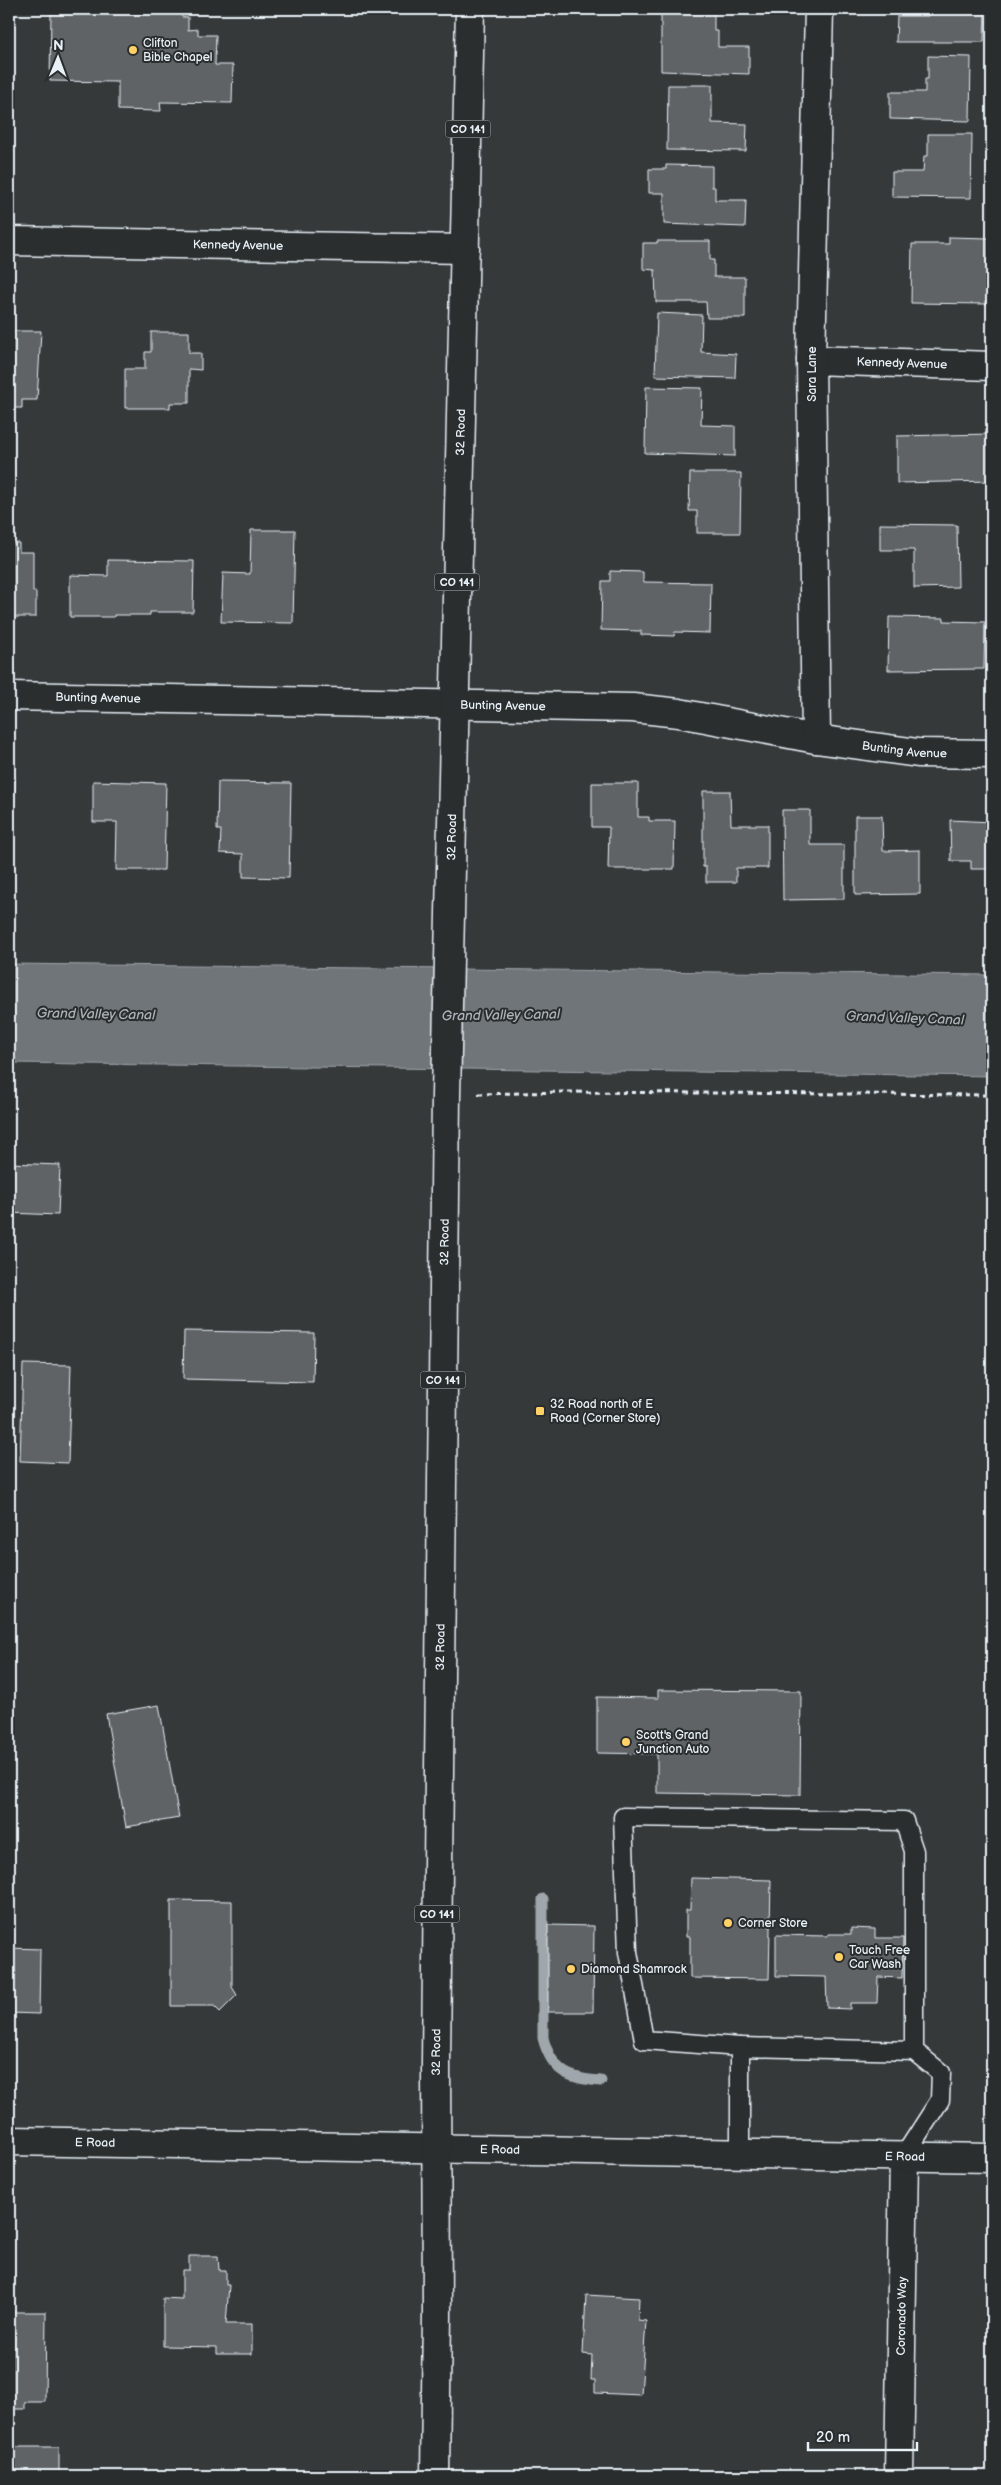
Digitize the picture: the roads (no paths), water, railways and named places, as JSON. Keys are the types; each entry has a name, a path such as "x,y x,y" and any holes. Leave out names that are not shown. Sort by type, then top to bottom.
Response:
{"street":[{"name":"32 Road","path":"435,2476 436,2150 449,931 470,9"},
{"name":"Sara Lane","path":"816,739 811,360 819,9"},
{"name":"Kennedy Avenue","path":"9,241 466,249"},
{"name":"Kennedy Avenue","path":"811,360 992,366"},
{"name":"Bunting Avenue","path":"9,696 454,703 634,708 679,713 816,739 918,752 992,754"},
{"name":"E Road","path":"9,2141 436,2150 992,2158"},
{"name":"Coronado Way","path":"899,2476 904,2156"}],"lane":[{"path":"904,2156 940,2100 941,2073 914,2051 740,2047 644,2040 628,1952 623,1817 904,1821 914,1851 914,2051"},
{"path":"740,2047 740,2154"}],"water":[{"name":"Grand Valley Canal","path":"9,964 992,975 992,1076 9,1063"}],"waterway":[{"path":"543,1899 543,2038 551,2059 563,2072 580,2078 601,2081"}],"place":[{"name":"Clifton Bible Chapel","path":"133,50"},
{"name":"32 Road north of E Road (Corner Store)","path":"540,1411"},
{"name":"Scott's Grand Junction Auto","path":"626,1742"},
{"name":"Corner Store","path":"728,1923"},
{"name":"Touch Free Car Wash","path":"839,1957"},
{"name":"Diamond Shamrock","path":"571,1969"}]}
